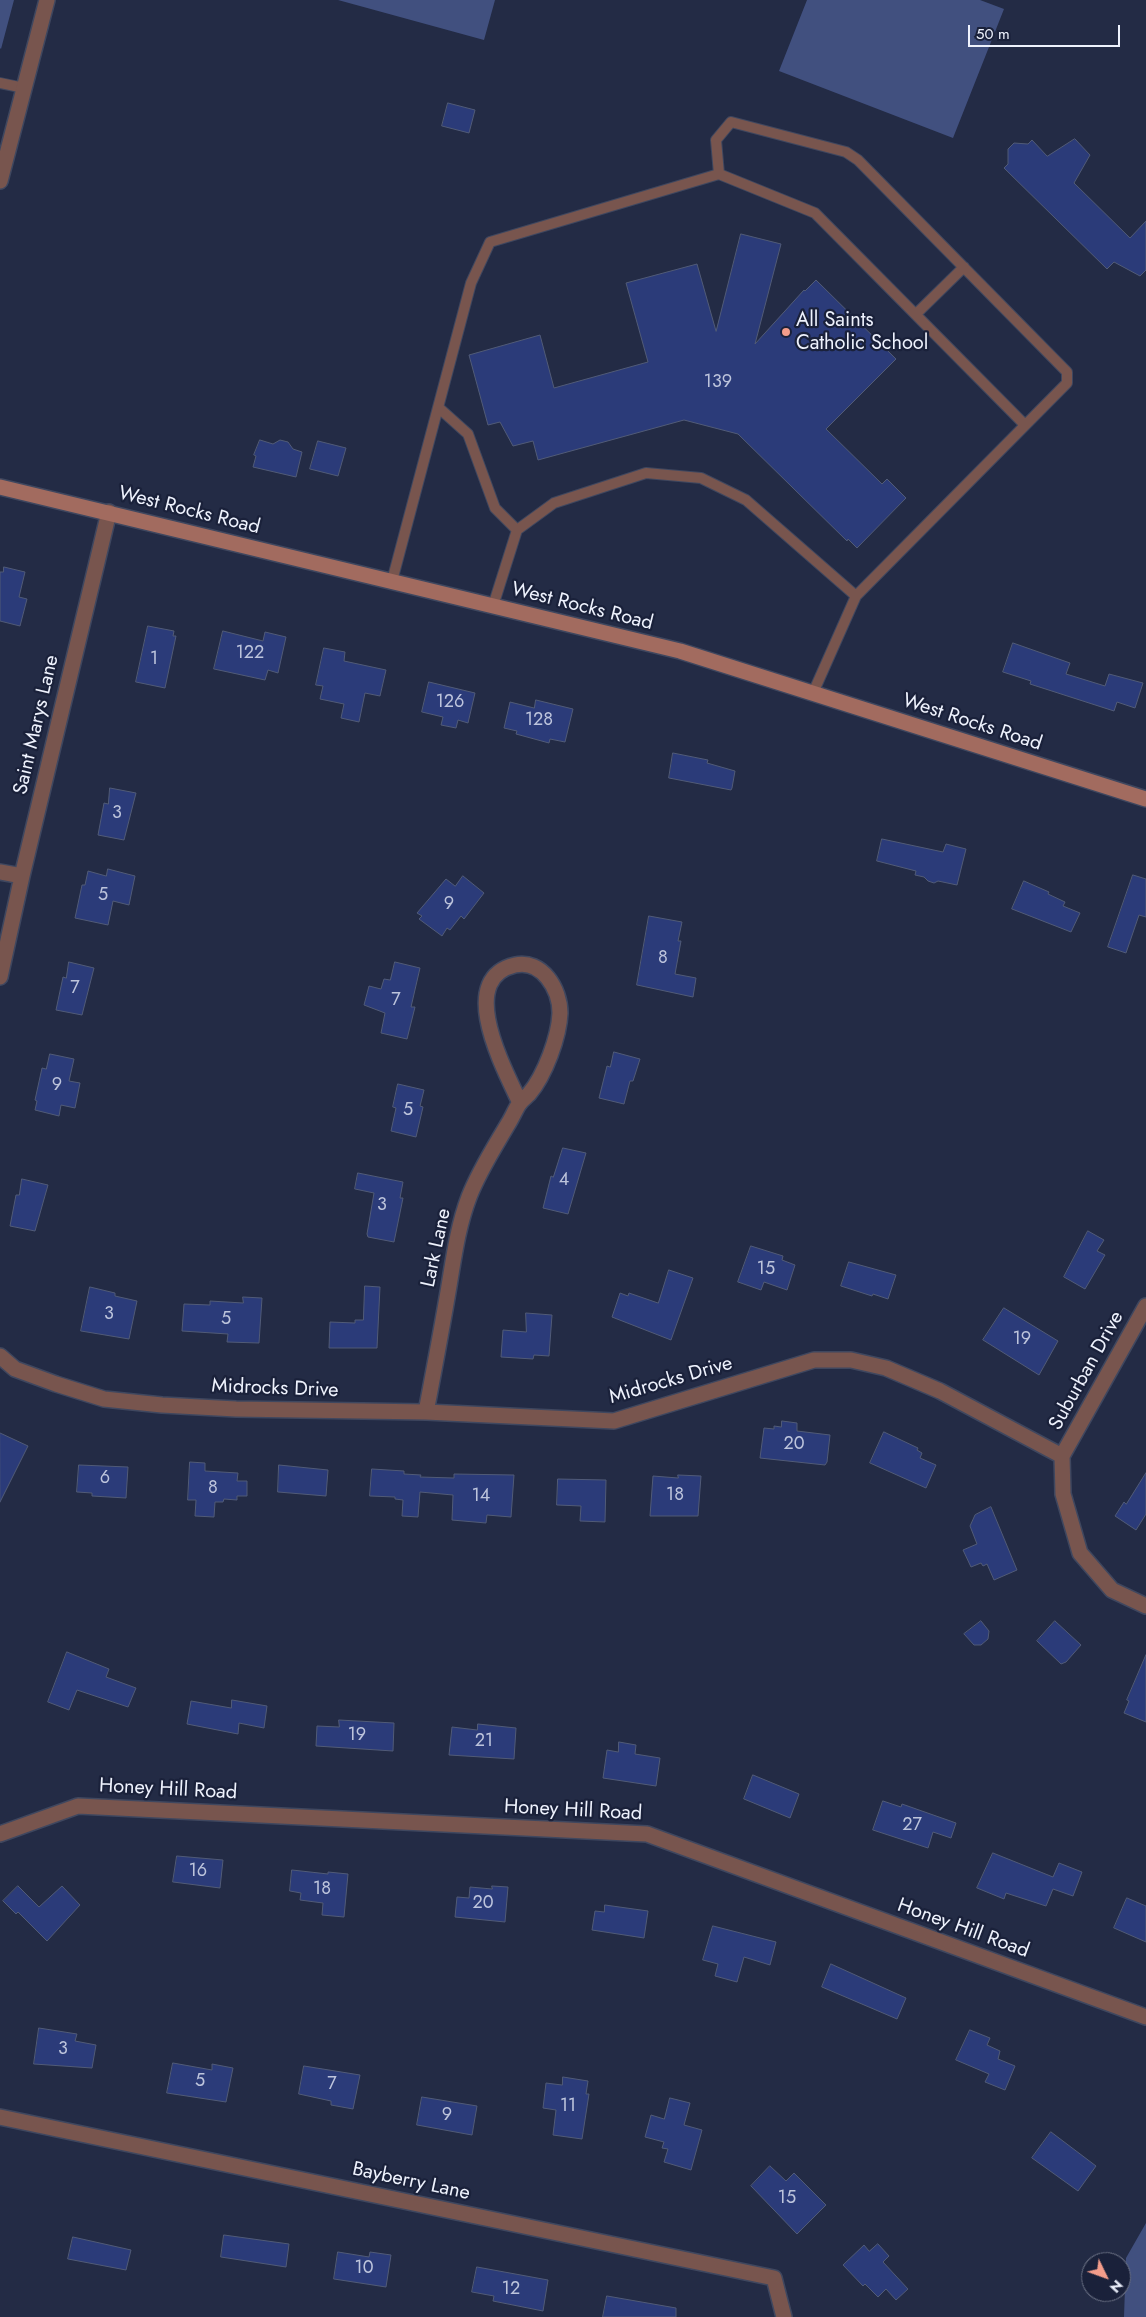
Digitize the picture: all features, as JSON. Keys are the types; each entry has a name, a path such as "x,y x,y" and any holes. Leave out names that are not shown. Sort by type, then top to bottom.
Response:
{"main road":[{"name":"West Rocks Road","path":"0,487 680,651 1146,799"}],"street":[{"path":"0,181 47,0"},
{"name":"Saint Marys Lane","path":"0,977 108,512"},
{"path":"0,872 22,876"},
{"name":"Lark Lane","path":"426,1412 460,1228 469,1197 485,1162 520,1103 530,1093 542,1074 556,1034 560,1013 558,998 553,985 544,974 533,966 522,964 510,966 497,975 488,986 485,998 486,1016 520,1103"},
{"name":"Suburban Drive","path":"1062,1456 1146,1306"},
{"name":"Midrocks Drive","path":"0,1356 15,1369 104,1398 236,1409 426,1412 614,1421 814,1360 851,1360 886,1368 940,1391 1062,1456"},
{"path":"1062,1456 1063,1494 1080,1553 1112,1590 1146,1606"},
{"name":"Honey Hill Road","path":"0,1834 78,1806 647,1834 1146,2017"},
{"name":"Bayberry Lane","path":"0,2117 774,2278 784,2317"}],"lane":[{"path":"0,83 24,88"},
{"path":"719,174 716,140 731,122 846,152 858,160 1067,372 1067,383 856,596 813,693"},
{"path":"392,581 471,283 490,242 719,174 815,213 1025,425"},
{"path":"916,314 964,267"},
{"path":"439,408 468,434 495,508 517,530"},
{"path":"493,606 517,530 554,503 646,473 701,478 746,500 856,596"}],"shaded area":[{"path":"0,0 14,0 1,49 0,48"},
{"path":"338,0 495,0 484,40"},
{"path":"807,0 980,0 1004,9 953,138 779,71"},
{"path":"1146,2223 1146,2317 1124,2317 1125,2302 1131,2302 1131,2252 1129,2252"}],"building":[{"path":"448,103 475,110 469,133 442,126"},
{"path":"1075,139 1090,155 1074,183 1130,238 1146,221 1146,270 1140,276 1114,262 1107,269 1004,168 1008,164 1008,149 1014,143 1028,144 1032,140 1047,156"},
{"path":"741,234 781,244 755,344 804,290 816,280 896,359 826,429 882,484 887,479 906,498 857,548 848,539 847,541 738,434 684,420 538,460 533,441 513,446 500,422 488,425 469,355 540,335 554,388 648,362 626,283 697,264 716,331"},
{"path":"260,440 273,444 280,440 288,442 293,449 302,452 296,477 253,467 256,456 254,455"},
{"path":"318,441 346,448 338,476 310,469"},
{"path":"4,567 25,572 19,597 27,599 20,626 0,621 0,572 3,572"},
{"path":"148,626 174,631 173,636 176,636 165,688 136,682"},
{"path":"223,631 263,641 265,632 286,637 278,673 268,670 265,680 214,669"},
{"path":"1013,643 1070,663 1066,674 1105,686 1109,674 1143,683 1135,708 1117,702 1114,711 1030,684 1031,681 1003,672"},
{"path":"324,648 345,652 344,661 386,670 380,696 365,693 359,722 341,718 344,704 320,699 323,686 316,685"},
{"path":"429,682 475,693 468,723 458,720 456,728 441,725 443,717 422,712"},
{"path":"536,700 573,709 565,742 550,739 549,743 516,734 517,731 504,728 510,702 534,708"},
{"path":"673,753 708,760 707,763 735,771 731,790 669,778"},
{"path":"110,788 136,793 124,840 98,835 104,803 108,804"},
{"path":"882,839 943,852 946,844 966,849 957,885 938,881 934,883 924,877 915,875 916,871 877,861"},
{"path":"108,869 135,876 129,905 113,901 108,925 75,918 82,885 85,885 88,871 106,876"},
{"path":"1133,875 1146,879 1146,917 1139,915 1126,953 1108,947"},
{"path":"463,876 484,893 464,919 461,916 450,930 447,928 442,936 419,919 422,916 417,913 446,879 455,886"},
{"path":"1024,881 1049,892 1048,894 1065,902 1063,906 1080,913 1071,932 1012,909"},
{"path":"649,916 682,922 678,941 681,941 675,974 696,978 693,997 637,985"},
{"path":"69,962 94,968 82,1015 56,1010 63,977 66,978"},
{"path":"395,962 420,968 411,1007 415,1007 407,1039 381,1033 385,1013 364,1005 369,986 381,989 384,979 390,980"},
{"path":"614,1052 640,1059 633,1081 630,1081 624,1104 599,1098 607,1066 610,1067"},
{"path":"50,1054 74,1059 69,1081 80,1083 75,1108 61,1105 59,1116 35,1110 37,1101 35,1100 42,1068 46,1069"},
{"path":"398,1084 424,1090 420,1106 423,1107 416,1137 391,1131 396,1108 393,1107"},
{"path":"563,1148 586,1153 568,1214 543,1208 551,1176 553,1177"},
{"path":"358,1173 403,1182 400,1198 403,1198 394,1242 368,1237 374,1193 355,1189"},
{"path":"22,1179 48,1185 35,1231 10,1226 16,1195 19,1195"},
{"path":"1088,1231 1104,1240 1097,1251 1105,1255 1085,1289 1064,1277"},
{"path":"751,1246 783,1256 782,1260 795,1265 787,1290 764,1282 761,1290 738,1282"},
{"path":"849,1262 896,1275 888,1299 841,1286"},
{"path":"669,1270 693,1278 671,1340 612,1317 620,1293 628,1296 629,1293 658,1303"},
{"path":"365,1286 380,1287 377,1348 329,1348 330,1322 355,1323 355,1320 363,1320"},
{"path":"90,1287 137,1301 129,1339 81,1331"},
{"path":"243,1297 262,1298 259,1343 227,1342 228,1334 182,1331 184,1304 210,1305 210,1301 243,1303"},
{"path":"1004,1308 1058,1341 1039,1375 983,1340"},
{"path":"526,1313 552,1315 549,1356 534,1355 533,1359 501,1357 503,1330 526,1332"},
{"path":"782,1421 797,1423 797,1431 830,1435 825,1465 760,1458 764,1428 774,1429 774,1426 781,1427"},
{"path":"884,1432 918,1448 917,1450 922,1453 920,1458 936,1465 926,1488 870,1463"},
{"path":"0,1433 28,1446 0,1502"},
{"path":"190,1462 205,1463 205,1471 238,1473 237,1481 247,1481 247,1496 237,1496 237,1500 224,1499 223,1502 215,1502 214,1517 195,1516 196,1500 188,1500"},
{"path":"79,1465 128,1467 126,1498 92,1496 92,1493 77,1492"},
{"path":"279,1465 328,1470 326,1496 278,1492"},
{"path":"372,1469 404,1471 404,1474 421,1475 420,1477 454,1478 454,1474 514,1475 511,1517 487,1515 486,1523 452,1520 453,1495 420,1492 418,1517 402,1516 403,1500 395,1499 395,1497 370,1496"},
{"path":"1146,1473 1146,1514 1136,1530 1115,1516 1124,1502 1126,1504"},
{"path":"678,1475 701,1476 698,1516 650,1516 653,1476 678,1478"},
{"path":"558,1479 606,1480 605,1522 580,1521 581,1506 557,1505"},
{"path":"991,1507 1017,1570 994,1580 987,1564 983,1566 981,1563 971,1567 963,1550 977,1544 970,1526 975,1515"},
{"path":"981,1621 989,1631 988,1639 981,1645 974,1645 964,1634"},
{"path":"1055,1621 1081,1645 1066,1662 1061,1664 1037,1641"},
{"path":"67,1652 109,1669 106,1677 136,1688 128,1707 77,1690 69,1710 48,1702"},
{"path":"1146,1655 1146,1722 1124,1713 1129,1701 1127,1700"},
{"path":"232,1700 267,1706 264,1728 239,1723 238,1734 187,1724 191,1701 231,1708"},
{"path":"339,1720 394,1723 393,1751 316,1746 317,1726 339,1727"},
{"path":"478,1724 516,1728 514,1759 449,1755 452,1727 477,1730"},
{"path":"619,1742 636,1745 635,1754 660,1758 656,1786 603,1778 607,1750 618,1752"},
{"path":"753,1775 799,1794 790,1818 744,1799"},
{"path":"883,1801 901,1807 902,1804 956,1823 951,1838 933,1832 928,1848 873,1830"},
{"path":"993,1853 1053,1877 1059,1863 1082,1872 1073,1896 1053,1889 1046,1906 1006,1893 1004,1899 977,1888"},
{"path":"177,1856 223,1860 220,1888 173,1882"},
{"path":"292,1870 348,1874 344,1917 322,1915 323,1903 300,1900 301,1893 290,1891"},
{"path":"18,1886 39,1907 62,1886 80,1905 47,1941 18,1912 16,1914 3,1901"},
{"path":"492,1886 508,1887 505,1922 455,1917 457,1897 469,1898 470,1887 492,1889"},
{"path":"1127,1898 1146,1906 1146,1942 1114,1928"},
{"path":"605,1905 648,1911 644,1938 592,1930 595,1911 604,1912"},
{"path":"713,1926 776,1942 770,1965 744,1957 737,1982 715,1976 718,1964 703,1960"},
{"path":"831,1964 906,1998 897,2019 822,1987"},
{"path":"39,2028 77,2034 75,2041 96,2045 92,2068 34,2064"},
{"path":"970,2030 990,2038 987,2045 1000,2051 998,2059 1015,2066 1005,2090 985,2082 989,2074 956,2060"},
{"path":"173,2063 212,2070 212,2064 233,2068 226,2102 167,2093"},
{"path":"304,2066 360,2075 353,2109 331,2105 331,2101 299,2094"},
{"path":"563,2077 588,2081 586,2094 589,2094 582,2139 553,2135 556,2110 543,2108 546,2083 562,2085"},
{"path":"422,2097 477,2106 472,2135 417,2125"},
{"path":"670,2098 690,2103 684,2125 702,2130 691,2170 664,2162 668,2149 662,2148 664,2142 645,2137 651,2115 664,2119"},
{"path":"1051,2132 1096,2166 1078,2191 1032,2158"},
{"path":"770,2166 786,2181 794,2173 826,2205 797,2234 751,2186"},
{"path":"224,2235 289,2244 286,2267 221,2257"},
{"path":"73,2237 131,2250 126,2270 68,2259"},
{"path":"878,2244 889,2256 883,2262 908,2289 896,2300 886,2289 878,2297 865,2284 863,2286 843,2265 864,2245 869,2251"},
{"path":"338,2252 369,2257 370,2252 391,2255 386,2287 334,2279"},
{"path":"477,2267 548,2280 543,2311 493,2301 494,2296 472,2292"},
{"path":"607,2296 676,2308 676,2317 603,2317"}],"place":[{"name":"All Saints Catholic School","path":"786,332"}]}
